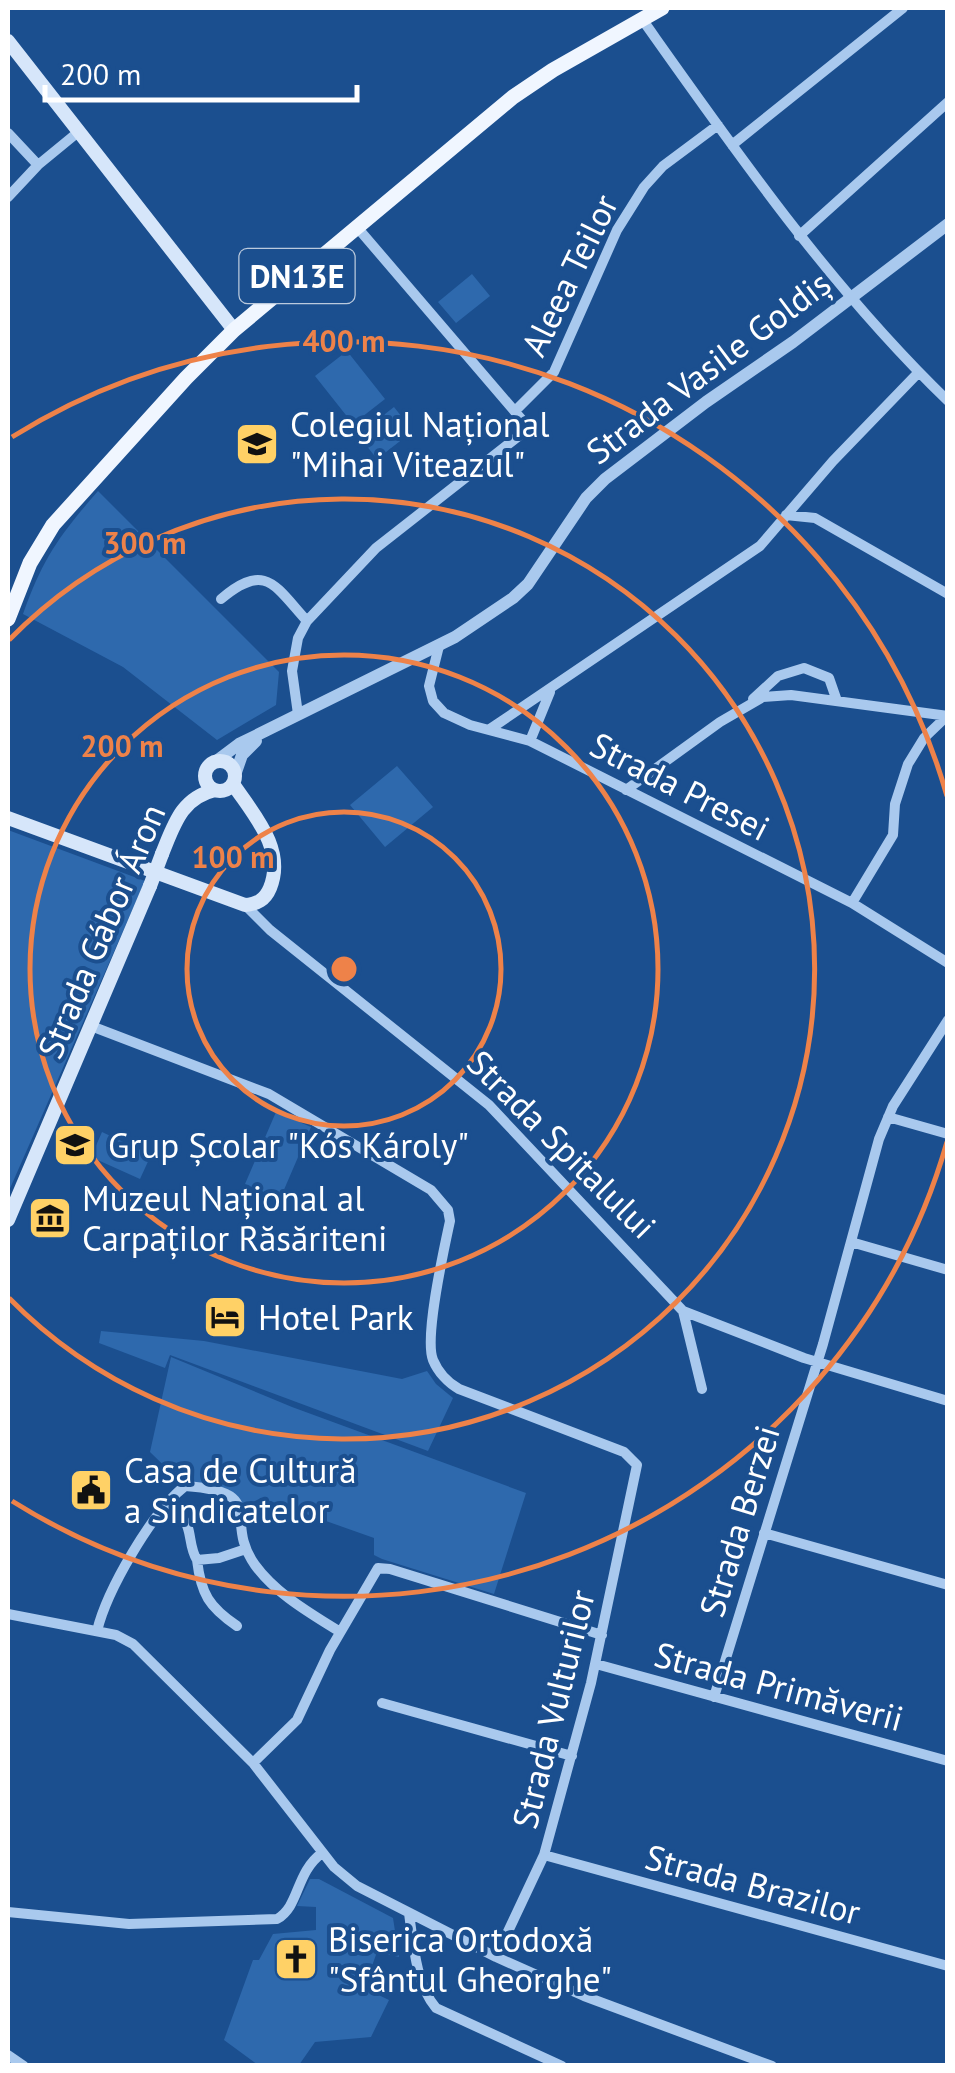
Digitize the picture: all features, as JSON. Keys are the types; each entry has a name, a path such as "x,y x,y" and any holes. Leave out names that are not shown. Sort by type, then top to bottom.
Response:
{"main road":[{"name":"DN13E","path":"8,619 30,563 54,525 234,330 531,84 662,8"},
{"path":"8,41 234,330"},
{"path":"225,785 228,764 215,762 208,767 207,784 225,785 257,822 273,850 273,875 264,898 245,906"},
{"name":"Strada Gábor Áron","path":"8,1220 181,810 196,797 225,785"},
{"name":"Strada Spitalului","path":"8,818 245,906"}],"street":[{"path":"732,145 903,8"},
{"path":"642,19 849,300 948,401"},
{"path":"799,236 948,102"},
{"name":"Aleea Teilor","path":"515,412 554,372 609,246 644,187 663,166 718,125"},
{"path":"8,134 38,165"},
{"path":"8,197 38,165 77,134"},
{"name":"Strada Vasile Goldiș","path":"215,762 239,744 439,646 513,598 528,584 586,498 604,479 948,224"},
{"path":"298,714 292,671 298,638 306,621 376,548 529,428 356,226"},
{"path":"490,729 760,546 804,493 918,373"},
{"path":"804,493 815,518"},
{"path":"786,514 815,518 948,594"},
{"path":"222,599 240,583 256,579 273,584 306,621"},
{"name":"Strada Presei","path":"439,646 430,679 433,701 454,719 530,741 852,903 948,963"},
{"path":"626,790 745,705 778,676 804,668 828,678 838,701"},
{"path":"530,741 550,691"},
{"path":"745,705 780,695 947,716"},
{"path":"852,903 893,835 895,804 908,764 930,731 947,716"},
{"name":"Strada Vasile Goldiș","path":"225,785 242,755 270,730"},
{"name":"Strada Spitalului","path":"245,906 490,1104 683,1311 817,1362 948,1401"},
{"name":"Strada Berzei","path":"714,1697 888,1117 948,1020"},
{"name":"Strada Vulturilor","path":"91,1026 229,1077 303,1112 431,1190 448,1210 450,1221 431,1340 433,1361 444,1377 459,1389 624,1452 637,1465 596,1664 544,1855 496,1958"},
{"path":"888,1117 948,1134"},
{"path":"850,1242 948,1270"},
{"path":"683,1311 702,1389"},
{"path":"97,1631 104,1606 159,1513 184,1486 214,1488 231,1496 241,1506 246,1549 267,1579 340,1632"},
{"path":"159,1513 178,1516 189,1526 192,1555 215,1611 238,1626"},
{"path":"764,1533 948,1585"},
{"path":"197,1560 246,1549"},
{"path":"253,1763 297,1720 375,1569 384,1567 602,1635"},
{"path":"8,1614 97,1631 134,1644 253,1763 334,1867 357,1886 496,1958 639,2018 772,2066"},
{"name":"Strada Primăverii","path":"596,1664 948,1761"},
{"path":"382,1704 572,1756"},
{"path":"8,1912 129,1924 276,1919 284,1915 291,1903 308,1864 322,1852"},
{"name":"Strada Brazilor","path":"544,1855 948,1966"},
{"path":"409,1913 413,1944 428,1996 436,2008 562,2066"},
{"path":"8,2054 24,2066"}],"shaded area":[{"path":"472,274 490,296 456,323 438,302"},
{"path":"347,351 385,399 353,424 315,376"},
{"path":"394,407 413,431 377,459 358,435"},
{"path":"98,491 279,672 276,705 217,740 123,667 23,614 53,548"},
{"path":"397,766 433,807 385,847 350,805"},
{"path":"8,830 145,881 8,1193"},
{"path":"276,1112 311,1127 280,1199 245,1184"},
{"path":"102,1132 151,1155 140,1179 91,1157"},
{"path":"101,1331 204,1341 402,1379 427,1371 453,1398 428,1451 170,1355 165,1368 99,1343"},
{"path":"171,1357 292,1407 526,1493 494,1594 382,1559 374,1555 374,1538 261,1498 239,1509 215,1488 185,1486 150,1452"},
{"path":"310,1879 319,1879 393,1918 399,1957 377,1952 364,1988 389,2000 371,2037 315,2042 299,2065 258,2065 224,2040 253,1960 259,1960 273,1934 316,1930 316,1907 297,1906"}],"place":[{"name":"Colegiul Național \"Mihai Viteazul\"","path":"257,444"},
{"name":"Grup Școlar \"Kós Károly\"","path":"75,1145"},
{"name":"Muzeul Național al Carpaților Răsăriteni","path":"50,1218"},
{"name":"Hotel Park","path":"225,1317"},
{"name":"Casa de Cultură a Sindicatelor","path":"91,1490"},
{"name":"Biserica Ortodoxă \"Sfântul Gheorghe\"","path":"296,1959"}]}
